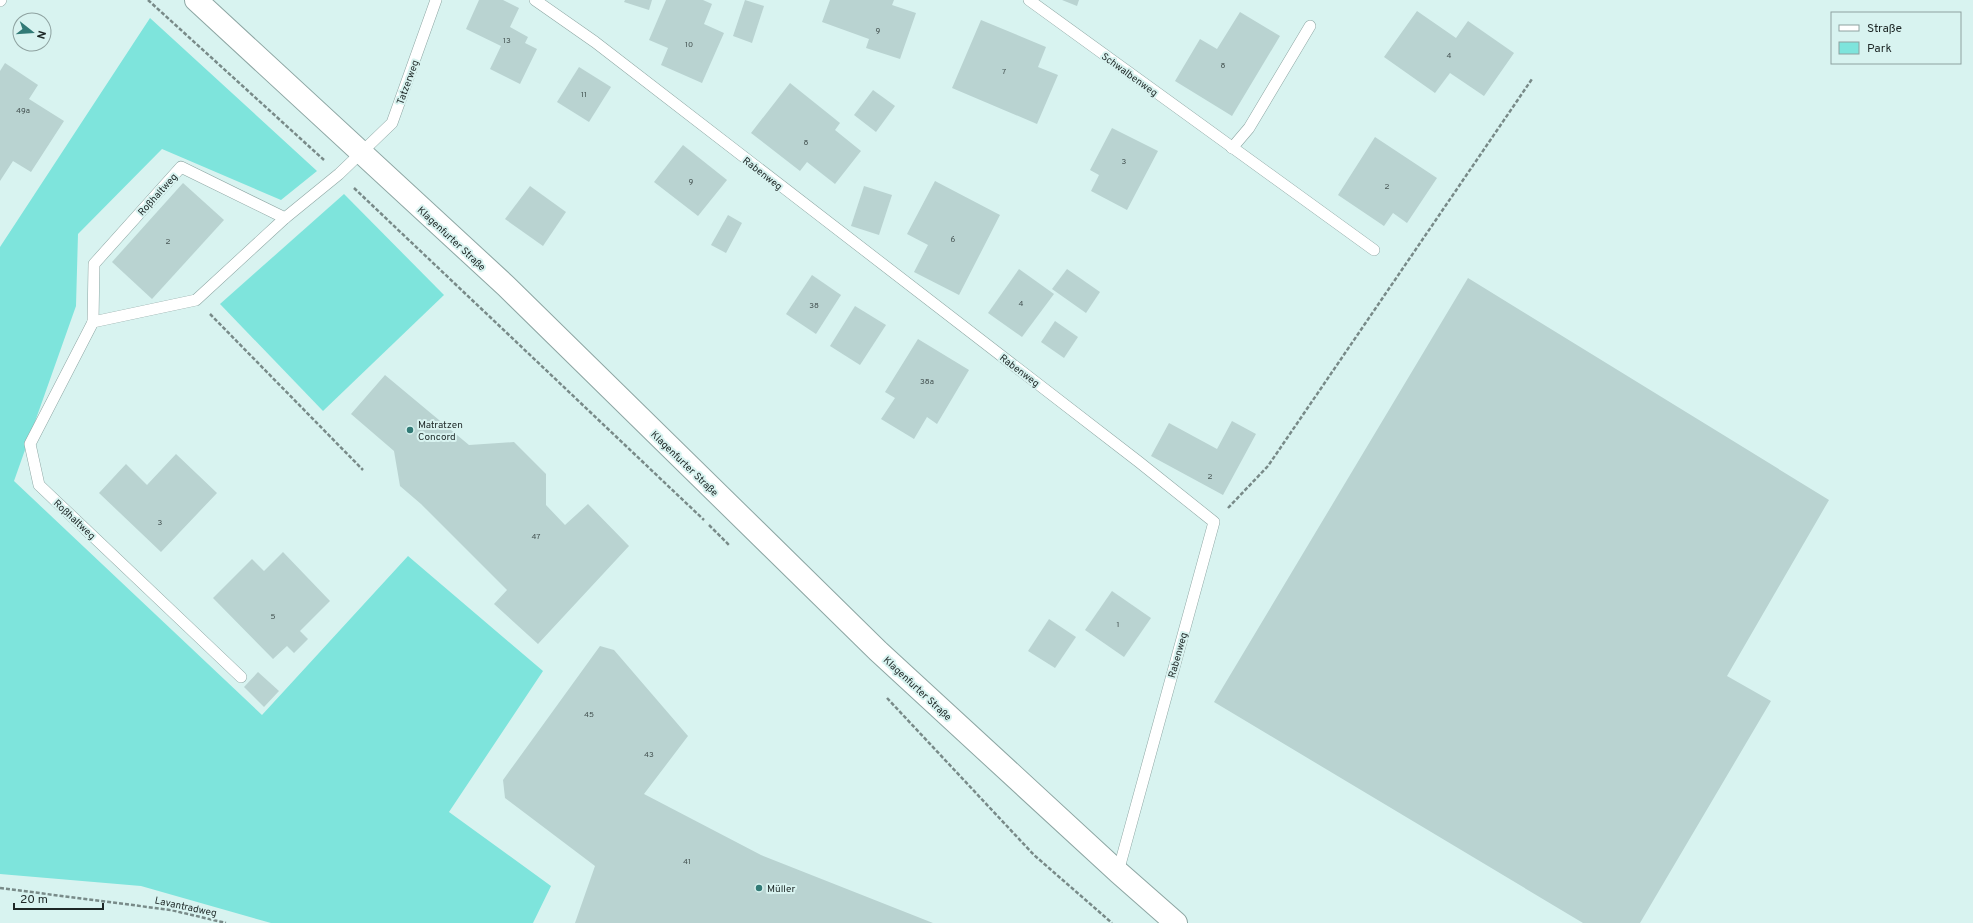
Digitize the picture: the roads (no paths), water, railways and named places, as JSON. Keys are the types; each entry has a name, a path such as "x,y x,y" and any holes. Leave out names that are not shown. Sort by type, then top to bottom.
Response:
{"main road":[{"name":"Klagenfurter Straße","path":"196,0 360,153 506,286 878,651 1118,872 1176,923"}],"lane":[{"name":"Tatzerweg","path":"360,153 392,123 436,0"},
{"name":"Rabenweg","path":"535,0 595,42 1139,462 1214,522 1118,872"},
{"name":"Schwalbenweg","path":"1029,0 1374,250"},
{"path":"1232,148 1250,128 1310,26"},
{"path":"93,322 196,300 285,218 339,174 360,153"},
{"name":"Roßhaltweg","path":"241,677 39,485 30,444 93,322 94,264 182,167 285,218"}],"place":[{"name":"Matratzen Concord","path":"410,430"},
{"name":"Müller","path":"759,888"}]}
